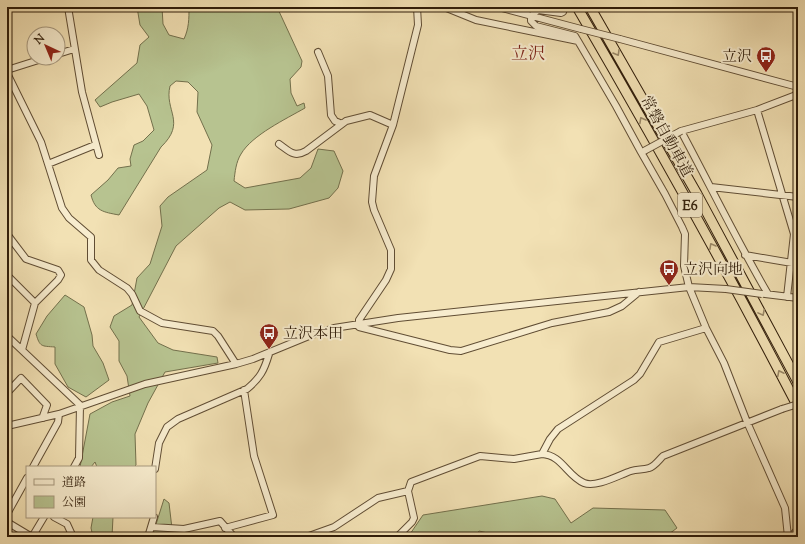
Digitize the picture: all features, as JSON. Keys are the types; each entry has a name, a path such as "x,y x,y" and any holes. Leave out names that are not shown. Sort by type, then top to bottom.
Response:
{"highway":[{"name":"常磐自動車道","path":"577,7 687,200 798,407"},
{"name":"常磐自動車道","path":"590,7 697,194 798,382"}],"street":[{"path":"68,7 82,92 95,145 99,155"},
{"path":"417,7 418,25 393,125 374,176 372,202 391,250 391,269 386,280 359,320 359,328 450,350 460,351 552,323 609,312 622,306 639,292"},
{"path":"444,7 476,20 578,41"},
{"path":"498,7 798,87 796,95 758,110 681,131 642,152"},
{"path":"531,16 538,10 561,13 563,12 561,7"},
{"path":"531,16 531,21 536,26 574,36 578,41 642,152 685,234 684,266 689,287 706,328 724,363 747,422 785,508 790,537"},
{"path":"66,52 74,49"},
{"path":"318,52 328,76 331,115 335,120 342,124"},
{"path":"7,70 26,64"},
{"path":"7,73 41,142 62,208 69,218 91,238 91,260 99,270 127,288 132,294 140,311 162,323 213,331 218,336 236,364"},
{"path":"758,110 794,234 786,297"},
{"path":"279,144 294,154 300,154 346,121 370,115 393,125"},
{"path":"681,131 765,294"},
{"path":"48,164 95,145"},
{"path":"711,188 798,197"},
{"path":"7,234 26,259 58,270 61,275 58,280 35,303 22,350"},
{"path":"745,255 798,264"},
{"path":"7,275 35,303"},
{"path":"7,426 59,414 80,405 146,384 236,364 268,354 323,331 337,327 406,317 689,287 726,289 798,298"},
{"path":"542,454 550,439 558,429 634,380 640,374 659,342 706,328"},
{"path":"7,336 80,405 79,458 75,466"},
{"path":"155,466 159,444 167,427 178,419 244,390 256,381 264,371 268,354"},
{"path":"7,393 20,378 47,405 42,416 43,418"},
{"path":"225,528 273,515 254,456 244,390"},
{"path":"397,537 414,518 408,491 411,482 480,456 514,458 549,454 557,458 578,479 586,484 606,482 632,471 650,468 663,456 747,422 798,404"},
{"path":"34,466 58,422 59,414"},
{"path":"7,514 26,480"},
{"path":"306,537 334,527 378,498 408,491"},
{"path":"7,522 32,537 43,518"},
{"path":"56,518 67,524 73,537"},
{"path":"148,537 154,518"},
{"path":"152,527 184,529 220,521 234,537"},
{"path":"790,537 798,529"}],"green space":[{"path":"137,7 162,7 163,24 169,35 184,39 188,27 189,7 277,7 302,61 301,67 290,79 291,93 297,106 304,103 305,108 270,128 246,147 238,160 234,181 245,188 300,178 311,168 318,149 334,151 343,171 338,188 329,198 289,209 245,210 230,202 219,208 176,246 139,317 158,343 173,350 217,357 218,363 165,372 148,403 135,434 135,466 97,466 95,462 92,466 80,466 90,414 112,402 130,396 127,376 119,361 119,341 110,327 114,316 132,305 137,278 150,264 162,226 160,206 168,197 207,170 212,145 197,112 198,92 188,82 176,81 170,86 169,95 174,123 173,130 169,138 161,147 119,215 104,212 97,208 91,195 108,180 118,168 131,166 130,159 134,145 143,141 154,130 147,106 139,94 100,107 95,100 137,63 140,45 149,37 140,25"},
{"path":"65,295 84,307 92,335 93,346 103,363 109,380 86,397 68,387 55,364 55,347 40,344 36,334 47,316"},
{"path":"542,496 555,499 571,523 593,508 665,510 677,528 665,537 495,537 492,534 479,531 475,537 408,537 423,515"},
{"path":"164,499 169,503 173,537 152,537"},
{"path":"93,518 113,518 112,537 93,537 91,528"}],"place":[{"name":"立沢","path":"766,73"},
{"name":"立沢向地","path":"669,286"},
{"name":"立沢本田","path":"269,350"}],"district":[{"name":"立沢","path":"528,53"}]}
